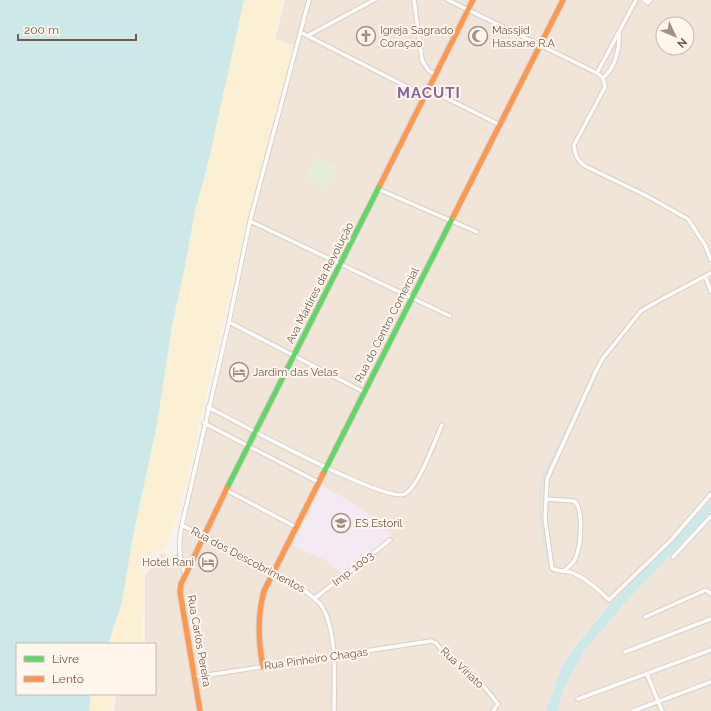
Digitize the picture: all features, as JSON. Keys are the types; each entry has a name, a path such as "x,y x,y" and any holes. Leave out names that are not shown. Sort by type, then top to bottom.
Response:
{"street":[{"path":"185,575 179,552 179,539 182,525 204,423 229,322 250,221 309,0"},
{"path":"309,35 374,0"},
{"path":"414,0 422,60 428,70 436,75"},
{"path":"448,0 596,73 603,78 605,88 574,145 575,155 585,166 645,195 688,219 698,232 709,251 711,260"},
{"name":"Ava Mártires da Revolução","path":"185,575 226,490 342,264 473,0"},
{"name":"Rua do Centro Comercial","path":"262,667 258,641 258,609 273,573 563,0"},
{"path":"596,73 636,0"},
{"path":"644,0 648,3 650,0"},
{"path":"300,32 309,35 425,96"},
{"path":"603,78 610,72 613,65 619,42 619,33"},
{"path":"428,89 500,126"},
{"path":"378,189 477,232"},
{"path":"250,221 342,264 412,300 450,316"},
{"path":"711,274 641,311 603,358 551,467 547,479 544,519 552,568 554,570 564,571 582,577 609,600 671,540 711,494"},
{"path":"706,276 711,292"},
{"path":"229,322 364,392"},
{"path":"208,407 327,467 391,494 405,494 414,486 442,424"},
{"path":"204,423 318,482"},
{"path":"226,490 296,527"},
{"path":"546,499 574,501 579,508 579,544 575,560 564,571"},
{"path":"672,557 711,516"},
{"name":"Rua dos Descobrimentos","path":"182,525 306,591 315,598 323,608 328,621 334,656 334,711"},
{"name":"Imp. 1003","path":"315,598 390,540"},
{"name":"Rua Carlos Pereira","path":"185,575 181,584 180,592 200,711"},
{"path":"645,617 706,590 711,594"},
{"path":"625,652 711,619"},
{"name":"Rua Pinheiro Chagas","path":"195,677 431,642 436,644"},
{"name":"Rua Viriato","path":"436,644 445,654 478,679 498,704 493,711"},
{"path":"578,699 711,650"},
{"path":"647,674 662,711"},
{"path":"633,711 711,682"}],"shaded area":[{"path":"285,0 711,0 711,501 611,603 573,648 561,668 546,711 114,711 116,695 156,695 156,643 145,643 145,575 161,553 175,558 188,510 234,314 254,216 297,46 275,39"},
{"name":"ES Estoril","path":"322,485 364,510 391,536 342,574 325,560 293,546"},
{"path":"711,512 711,711 558,711 563,690 585,650 624,604"}],"green space":[{"path":"316,156 337,167 327,188 305,178"}],"sand":[{"path":"244,0 283,0 273,39 294,45 247,219 180,506 166,547 164,550 151,553 143,573 142,643 108,643 122,602 133,536 157,424 172,326 195,211 208,163"},
{"path":"91,695 112,695 110,711 89,711"}],"water":[{"path":"0,0 244,0 208,163 195,211 172,326 157,424 133,536 122,602 108,643 16,643 16,695 91,695 89,711 0,711"},
{"path":"711,501 711,512 624,604 585,650 563,690 558,711 546,711 561,668 573,649 611,603"}],"waterway":[{"path":"646,306 691,282"},
{"path":"599,362 602,355 639,312"},
{"path":"548,562 540,509 543,476 593,374"}],"traffic: fast":[{"path":"227,488 380,185"},
{"path":"323,474 453,217"}],"traffic: slow":[{"path":"380,185 473,0"},
{"path":"453,217 563,0"},
{"path":"263,667 260,648 259,620 264,591 323,474"},
{"path":"200,711 180,592 181,584 227,488"}],"place":[{"name":"Igreja Sagrado Coraçao","path":"366,36"},
{"name":"Massjid Hassane R.A","path":"478,36"},
{"name":"Jardim das Velas","path":"239,372"},
{"name":"ES Estoril","path":"341,523"},
{"name":"Hotel Rani","path":"208,562"}],"district":[{"name":"MACUTI","path":"429,93"}]}
